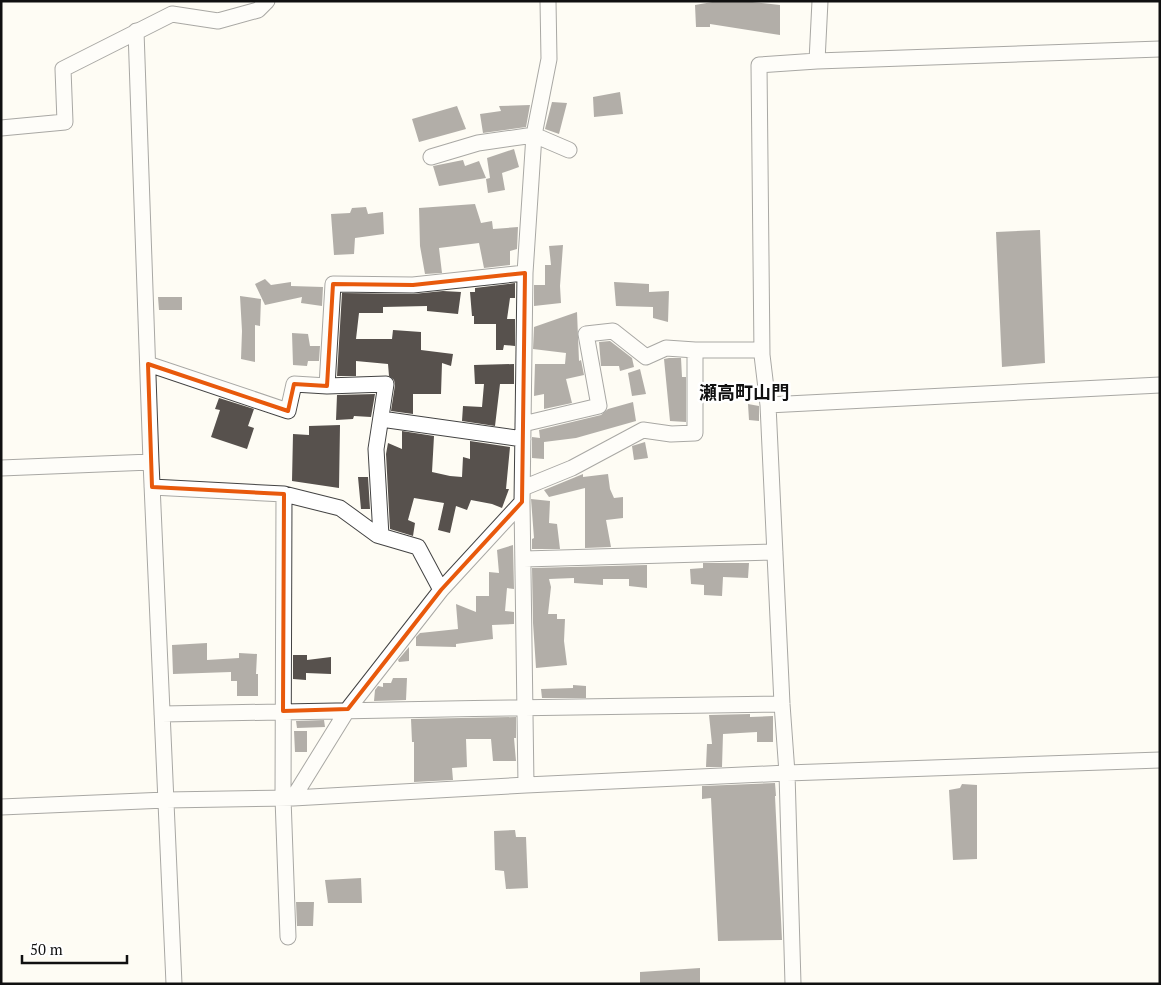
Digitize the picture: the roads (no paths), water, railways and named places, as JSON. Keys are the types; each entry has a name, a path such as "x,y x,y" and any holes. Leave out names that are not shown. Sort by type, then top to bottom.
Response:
{"street":[{"path":"1,128 65,122 63,69 136,31 172,14 218,21 258,10 267,1"},
{"path":"526,785 523,495 525,274 534,134 549,60 548,1"},
{"path":"817,61 820,1"},
{"path":"136,31 151,462 174,984"},
{"path":"793,984 787,773 768,404 762,350 759,65 817,61 1160,49"},
{"path":"431,157 478,143 534,134 569,150"},
{"path":"327,386 333,284 413,285 525,274"},
{"path":"380,419 523,432 599,406 586,334 613,332 646,357 666,348 762,350"},
{"path":"288,798 348,709 441,590 523,495 643,430 670,434 695,433 695,350"},
{"path":"148,364 288,411 294,384 327,386 386,384 376,449 381,536"},
{"path":"768,404 1160,386"},
{"path":"1,468 151,462"},
{"path":"152,487 284,494 340,508 377,535 418,547 441,590"},
{"path":"284,494 282,711 288,798 288,937"},
{"path":"524,559 775,552"},
{"path":"162,714 348,709 526,709 782,704"},
{"path":"1,807 166,800 288,798 787,773 1160,760"}],"district":[{"name":"瀬高町山門","path":"744,393"}]}
